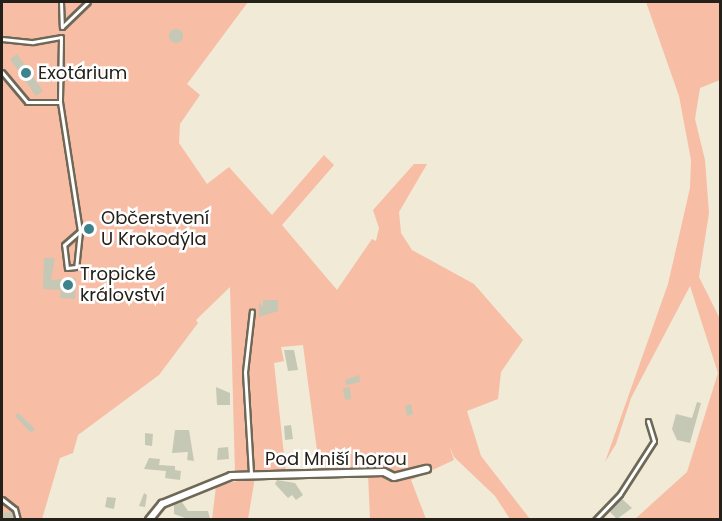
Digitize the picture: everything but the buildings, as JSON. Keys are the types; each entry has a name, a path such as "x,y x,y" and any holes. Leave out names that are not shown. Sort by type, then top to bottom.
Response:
{"street":[{"name":"Pod Mniší horou","path":"149,519 160,505 197,488 252,473 384,472 394,477 427,469"}],"lane":[{"path":"62,2 60,102 80,231 76,267 67,268 64,245 80,231"},
{"path":"62,27 88,2"},
{"path":"2,39 33,42 61,37"},
{"path":"2,72 27,102 60,102"},
{"path":"252,311 245,372 252,473"},
{"path":"595,519 620,494 654,441 648,421"},
{"path":"2,499 15,509 18,519"}],"shaded area":[{"path":"2,2 248,2 187,84 200,95 180,124 179,143 207,184 229,167 272,215 324,155 334,165 282,225 337,290 372,239 376,241 379,228 373,210 414,164 427,164 399,212 401,233 412,250 474,284 523,340 501,372 498,399 467,411 481,456 530,519 510,519 495,496 454,457 449,445 454,460 411,480 426,519 370,519 368,474 320,473 303,345 281,347 284,361 274,363 286,473 235,474 230,287 196,320 198,323 159,375 78,435 73,453 60,458 42,519 2,519"},
{"path":"646,2 720,2 720,80 700,88 695,119 705,160 709,213 699,277 720,319 720,519 635,519 687,472 718,373 690,286 631,398 616,444 605,462 668,284 690,188 691,160 679,96"},
{"path":"255,477 248,519 212,520 216,486"}],"place":[{"name":"Exotárium","path":"26,73"},
{"name":"Občerstvení U Krokodýla","path":"89,229"},
{"name":"Tropické království","path":"68,285"}]}
